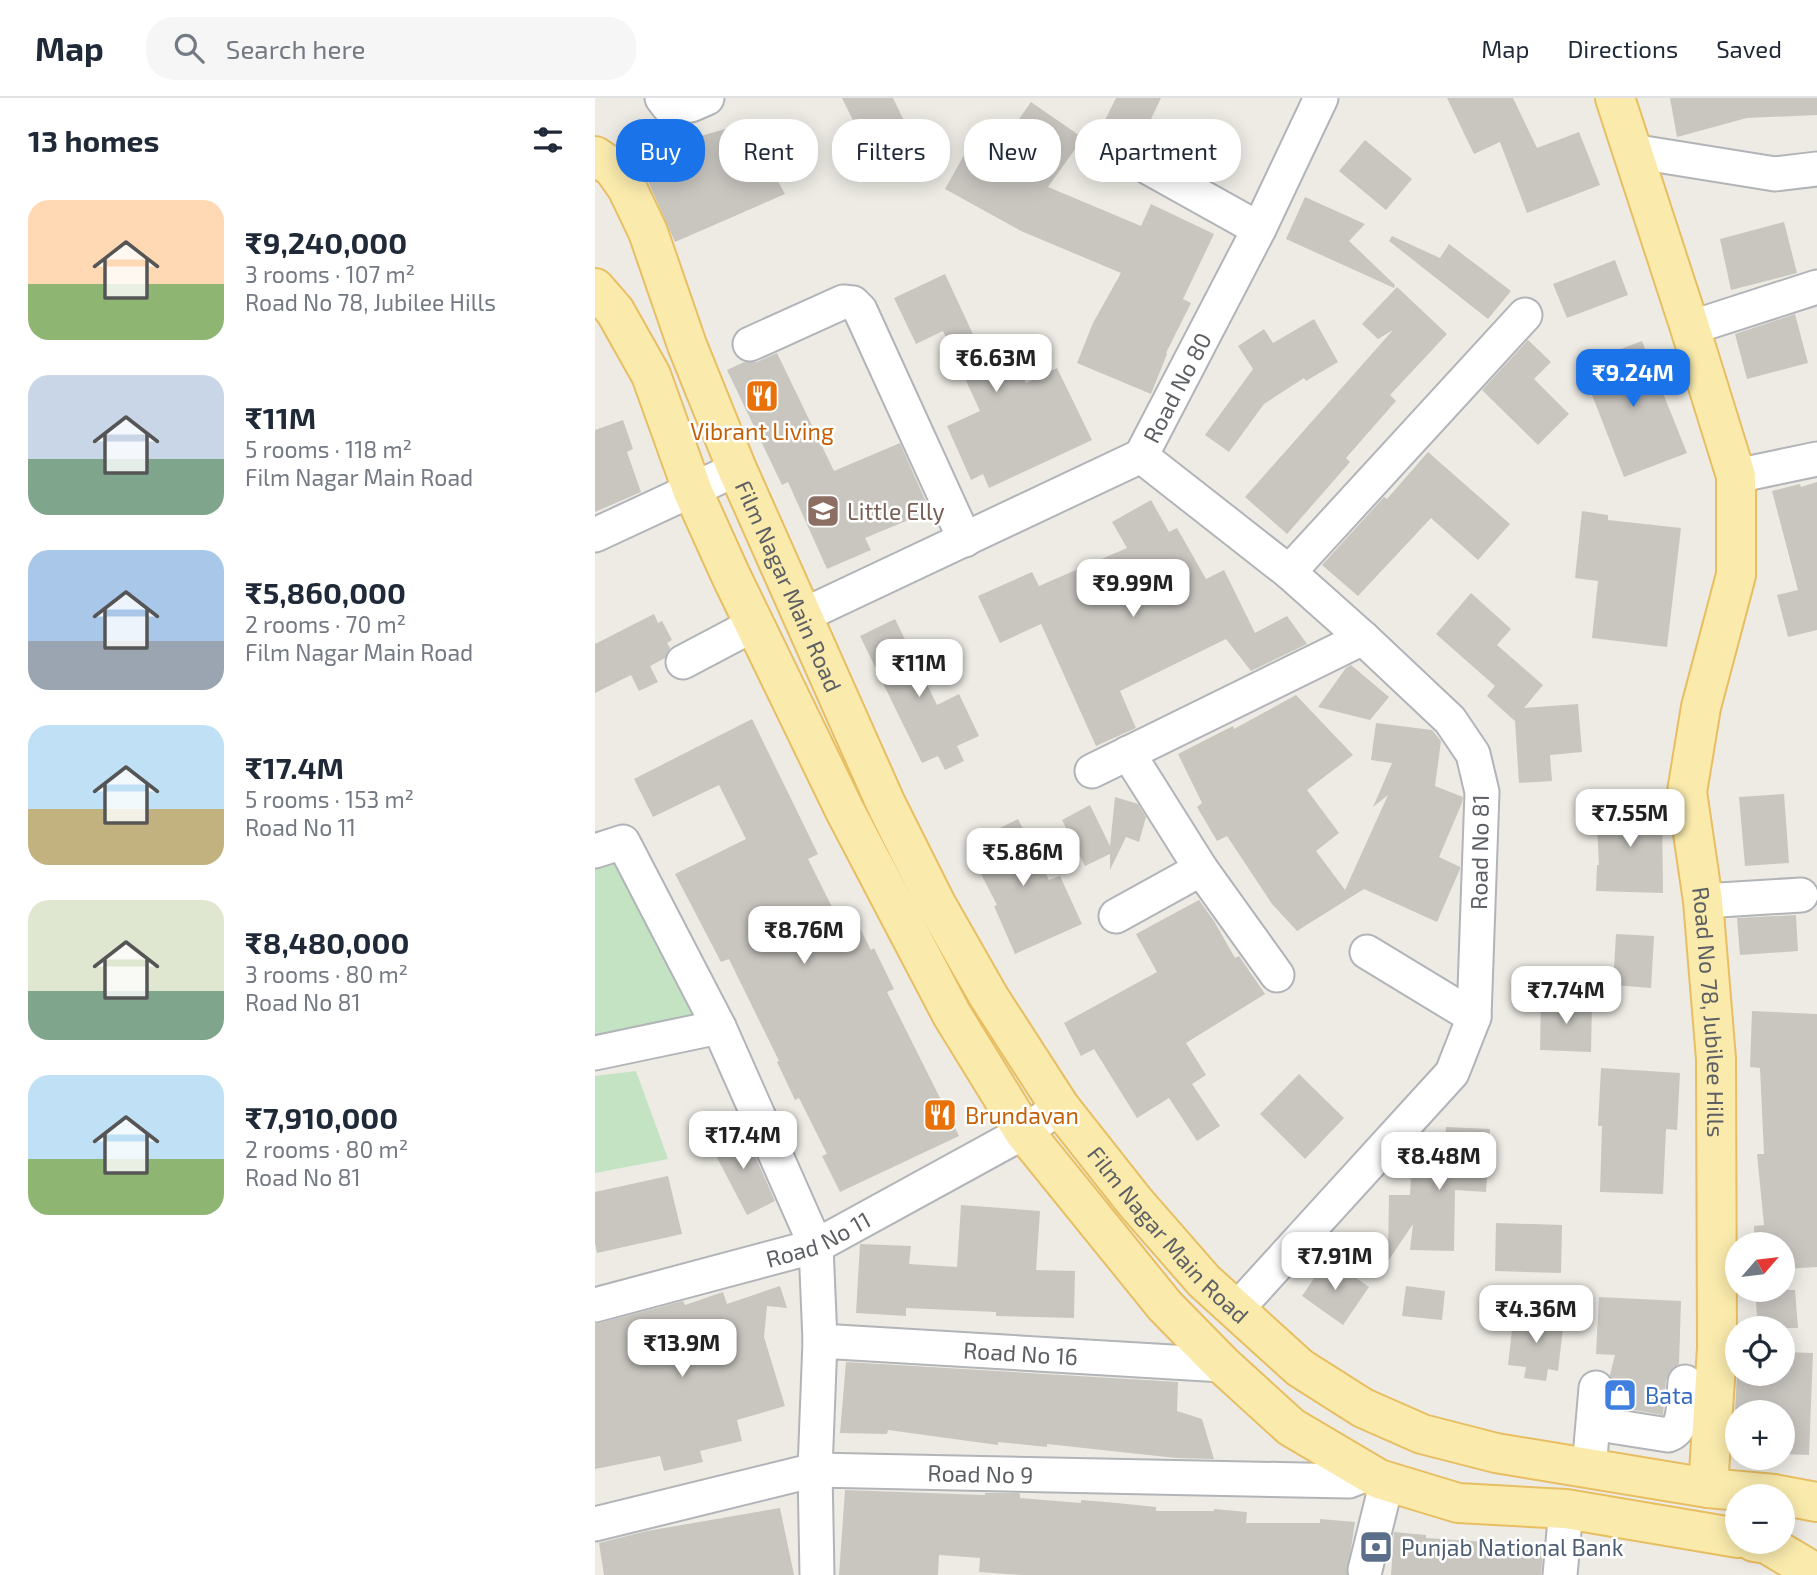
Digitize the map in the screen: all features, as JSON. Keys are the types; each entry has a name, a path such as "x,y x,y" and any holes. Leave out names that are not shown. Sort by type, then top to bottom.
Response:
{"main road":[{"name":"Road No 78, Jubilee Hills","path":"1615,98 1691,328 1736,476 1736,575 1701,707 1687,792 1703,901 1716,1059 1717,1348 1696,1422 1708,1488"},
{"name":"Film Nagar Main Road","path":"595,156 613,168 627,188 648,232 687,345 737,470 804,615 886,804 936,904 989,997 1060,1107 1152,1222 1204,1281 1293,1362 1363,1408 1422,1434 1496,1453 1708,1488 1774,1494 1817,1502"},
{"name":"Film Nagar Main Road","path":"595,288 615,312 650,375 693,492 755,624 845,811 952,1015 1024,1132 1165,1306 1223,1366 1291,1427 1378,1477 1458,1503 1566,1509 1725,1536"},
{"path":"1267,1407 1293,1362"},
{"path":"1784,1554 1817,1574"}],"street":[{"path":"662,98 668,106 691,105 707,98"},
{"name":"Road No 80","path":"804,615 1141,456 1259,229 1321,98"},
{"path":"1632,151 1775,174 1817,169"},
{"path":"1175,182 1259,229"},
{"path":"1691,328 1817,287"},
{"path":"750,344 843,302 853,303 860,310 965,540"},
{"path":"1289,572 1525,315"},
{"name":"Road No 81","path":"1141,456 1289,572 1450,720 1473,754 1482,792 1474,1017 1452,1073 1235,1311"},
{"path":"1736,476 1817,459"},
{"path":"595,536 737,470"},
{"path":"683,663 755,624"},
{"path":"1092,771 1363,638"},
{"path":"1128,754 1201,869 1277,975"},
{"path":"595,851 623,842 719,1027 816,1246 820,1341 815,1470 817,1575"},
{"path":"1116,916 1201,869"},
{"path":"1703,901 1801,895"},
{"path":"1367,952 1474,1017"},
{"path":"595,1053 719,1027"},
{"name":"Road No 11","path":"595,1305 816,1246 1024,1132 1060,1107"},
{"name":"Road No 16","path":"820,1341 1223,1366"},
{"path":"1611,1426 1668,1435 1696,1422 1685,1382"},
{"path":"1589,1469 1596,1388"},
{"name":"Road No 9","path":"595,1524 815,1470 1349,1481 1378,1477"},
{"path":"1365,1570 1378,1477"},
{"path":"1560,1575 1566,1509"}],"green space":[{"path":"609,850 694,1016 595,1034 595,855"},
{"path":"636,1071 668,1159 595,1173 595,1076"}],"building":[{"path":"842,98 893,98 903,119 852,119"},
{"path":"1116,98 1161,98 1151,119 1106,119"},
{"path":"1447,98 1513,98 1537,148 1579,132 1600,185 1527,213 1500,142 1474,154"},
{"path":"1670,98 1817,98 1817,115 1747,118 1677,137"},
{"path":"1031,102 1056,119 1019,119"},
{"path":"1061,123 1075,132 1075,149 1061,169"},
{"path":"719,131 719,182 778,182 785,194 675,242 648,182 705,182 705,135"},
{"path":"1365,140 1412,179 1386,210 1339,171"},
{"path":"964,155 964,182 1052,182 1048,187 1141,226 1151,204 1214,234 1183,299 1191,303 1166,353 1151,394 1077,363 1093,323 1121,273 1021,231 945,189"},
{"path":"1305,197 1365,224 1349,241 1395,285 1394,288 1286,239"},
{"path":"1784,222 1797,273 1731,290 1720,239"},
{"path":"1392,236 1440,258 1449,244 1511,291 1488,319 1389,241"},
{"path":"1615,260 1628,295 1567,318 1553,284"},
{"path":"945,274 979,347 1004,336 1026,383 1057,368 1092,440 989,488 983,474 971,480 947,426 980,411 943,331 916,344 894,298"},
{"path":"1397,287 1447,334 1390,395 1396,401 1346,458 1350,462 1287,534 1245,497 1393,330 1378,339 1362,324"},
{"path":"1795,314 1808,363 1747,379 1735,334"},
{"path":"1314,319 1338,362 1306,381 1304,378 1264,404 1229,452 1205,435 1253,369 1238,346 1264,329 1273,343"},
{"path":"1528,340 1551,362 1534,379 1569,414 1538,445 1482,390"},
{"path":"1642,341 1687,453 1624,477 1580,364"},
{"path":"777,353 834,471 900,443 930,511 865,538 871,550 827,569 788,482 782,485 727,370 744,362 757,362"},
{"path":"623,420 633,449 627,452 641,492 595,512 595,430"},
{"path":"1428,452 1510,524 1478,560 1431,518 1358,596 1322,565 1384,497 1387,499"},
{"path":"1817,482 1817,630 1788,637 1777,595 1798,590 1772,491"},
{"path":"1151,500 1169,532 1177,528 1206,579 1224,570 1255,633 1287,616 1307,644 1251,671 1226,639 1120,691 1136,728 1096,746 1041,624 1000,643 978,596 1032,572 1039,586 1127,548 1112,522"},
{"path":"1582,511 1608,515 1608,520 1681,528 1667,647 1592,638 1598,581 1575,578"},
{"path":"1471,593 1511,629 1497,645 1543,685 1524,708 1578,704 1582,752 1550,755 1552,781 1519,783 1515,721 1487,696 1495,686 1436,634"},
{"path":"654,614 658,623 662,621 672,640 667,643 670,648 665,658 650,666 658,682 639,691 631,675 595,693 595,644"},
{"path":"895,619 937,705 959,694 979,736 957,746 964,761 945,770 938,756 922,763 860,636"},
{"path":"1351,665 1389,697 1370,720 1318,707"},
{"path":"1296,695 1353,755 1307,790 1339,833 1316,851 1345,890 1388,795 1373,807 1392,763 1371,760 1376,723 1432,730 1441,741 1435,786 1463,797 1439,857 1460,869 1437,922 1364,889 1297,931 1272,904 1227,836 1217,841 1197,807 1202,803 1178,754 1233,726 1234,729"},
{"path":"752,719 818,854 808,859 836,915 850,909 871,950 874,948 894,989 887,992 959,1136 840,1192 822,1156 827,1154 799,1098 795,1100 729,959 721,962 675,874 746,839 719,785 653,817 634,779"},
{"path":"1784,794 1789,863 1745,866 1739,797"},
{"path":"1115,797 1138,804 1146,817 1139,842 1126,837 1110,870 1110,854 1085,866 1062,820 1090,805 1110,846"},
{"path":"1662,804 1663,893 1596,891 1599,865 1596,807"},
{"path":"1018,819 1049,880 1060,876 1082,924 1015,954 994,906 997,905 966,845"},
{"path":"1199,900 1235,958 1239,956 1265,994 1186,1043 1206,1075 1192,1084 1220,1126 1197,1141 1169,1098 1137,1118 1094,1049 1081,1056 1064,1023 1157,972 1136,934"},
{"path":"1796,915 1798,951 1740,955 1737,918"},
{"path":"1616,934 1654,936 1651,988 1613,985"},
{"path":"1541,1000 1592,1002 1591,1052 1540,1050"},
{"path":"1752,1011 1817,1014 1817,1267 1795,1268 1795,1232 1754,1232 1754,1226 1764,1225 1757,1154 1764,1154 1760,1068 1750,1067"},
{"path":"1601,1068 1680,1073 1677,1130 1666,1129 1663,1194 1600,1192 1602,1126 1598,1126"},
{"path":"1299,1074 1344,1118 1305,1159 1260,1114"},
{"path":"742,1127 775,1201 747,1215 710,1144"},
{"path":"1446,1127 1490,1129 1486,1192 1455,1190 1454,1251 1410,1250 1413,1224 1388,1261 1389,1195 1410,1195 1412,1157 1444,1159"},
{"path":"668,1176 682,1234 597,1253 595,1192"},
{"path":"961,1205 1040,1211 1036,1270 1075,1271 1074,1318 996,1316 996,1312 906,1308 906,1316 856,1313 860,1244 911,1246 909,1264 957,1267"},
{"path":"1496,1223 1562,1225 1561,1273 1495,1271"},
{"path":"1328,1258 1369,1287 1343,1325 1302,1296"},
{"path":"780,1286 787,1308 767,1306 764,1337 785,1406 737,1420 742,1441 700,1451 703,1462 664,1471 660,1456 595,1469 595,1324 683,1301 685,1305 723,1292 727,1304"},
{"path":"1406,1286 1445,1291 1442,1320 1402,1316"},
{"path":"1795,1290 1798,1328 1795,1328 1795,1316 1757,1316 1756,1302 1795,1302"},
{"path":"1599,1297 1681,1301 1679,1364 1670,1371 1666,1380 1663,1415 1614,1407 1615,1389 1610,1375 1615,1355 1596,1354"},
{"path":"1514,1313 1564,1319 1558,1371 1548,1369 1546,1381 1524,1378 1526,1367 1508,1365"},
{"path":"1795,1352 1813,1353 1809,1455 1795,1454 1795,1400 1736,1400 1736,1386 1795,1386"},
{"path":"846,1362 1178,1382 1177,1411 1202,1419 1214,1459 1176,1458 1047,1444 1047,1447 998,1442 998,1445 888,1430 887,1434 840,1433"},
{"path":"845,1490 985,1495 1018,1493 1020,1498 1117,1503 1156,1507 1156,1511 1214,1509 1247,1512 1246,1523 1320,1523 1320,1519 1355,1522 1347,1575 1022,1575 979,1572 980,1558 939,1555 938,1575 839,1575"},
{"path":"780,1508 794,1575 604,1575 599,1543 647,1531"},
{"path":"1394,1532 1426,1535 1426,1538 1486,1542 1485,1547 1543,1551 1541,1575 1391,1575"}],"place":[{"name":"Vibrant Living","path":"762,396"},
{"name":"Little Elly","path":"823,511"},
{"name":"Brundavan","path":"940,1115"},
{"name":"Bata","path":"1620,1395"},
{"name":"Punjab National Bank","path":"1376,1547"}]}
